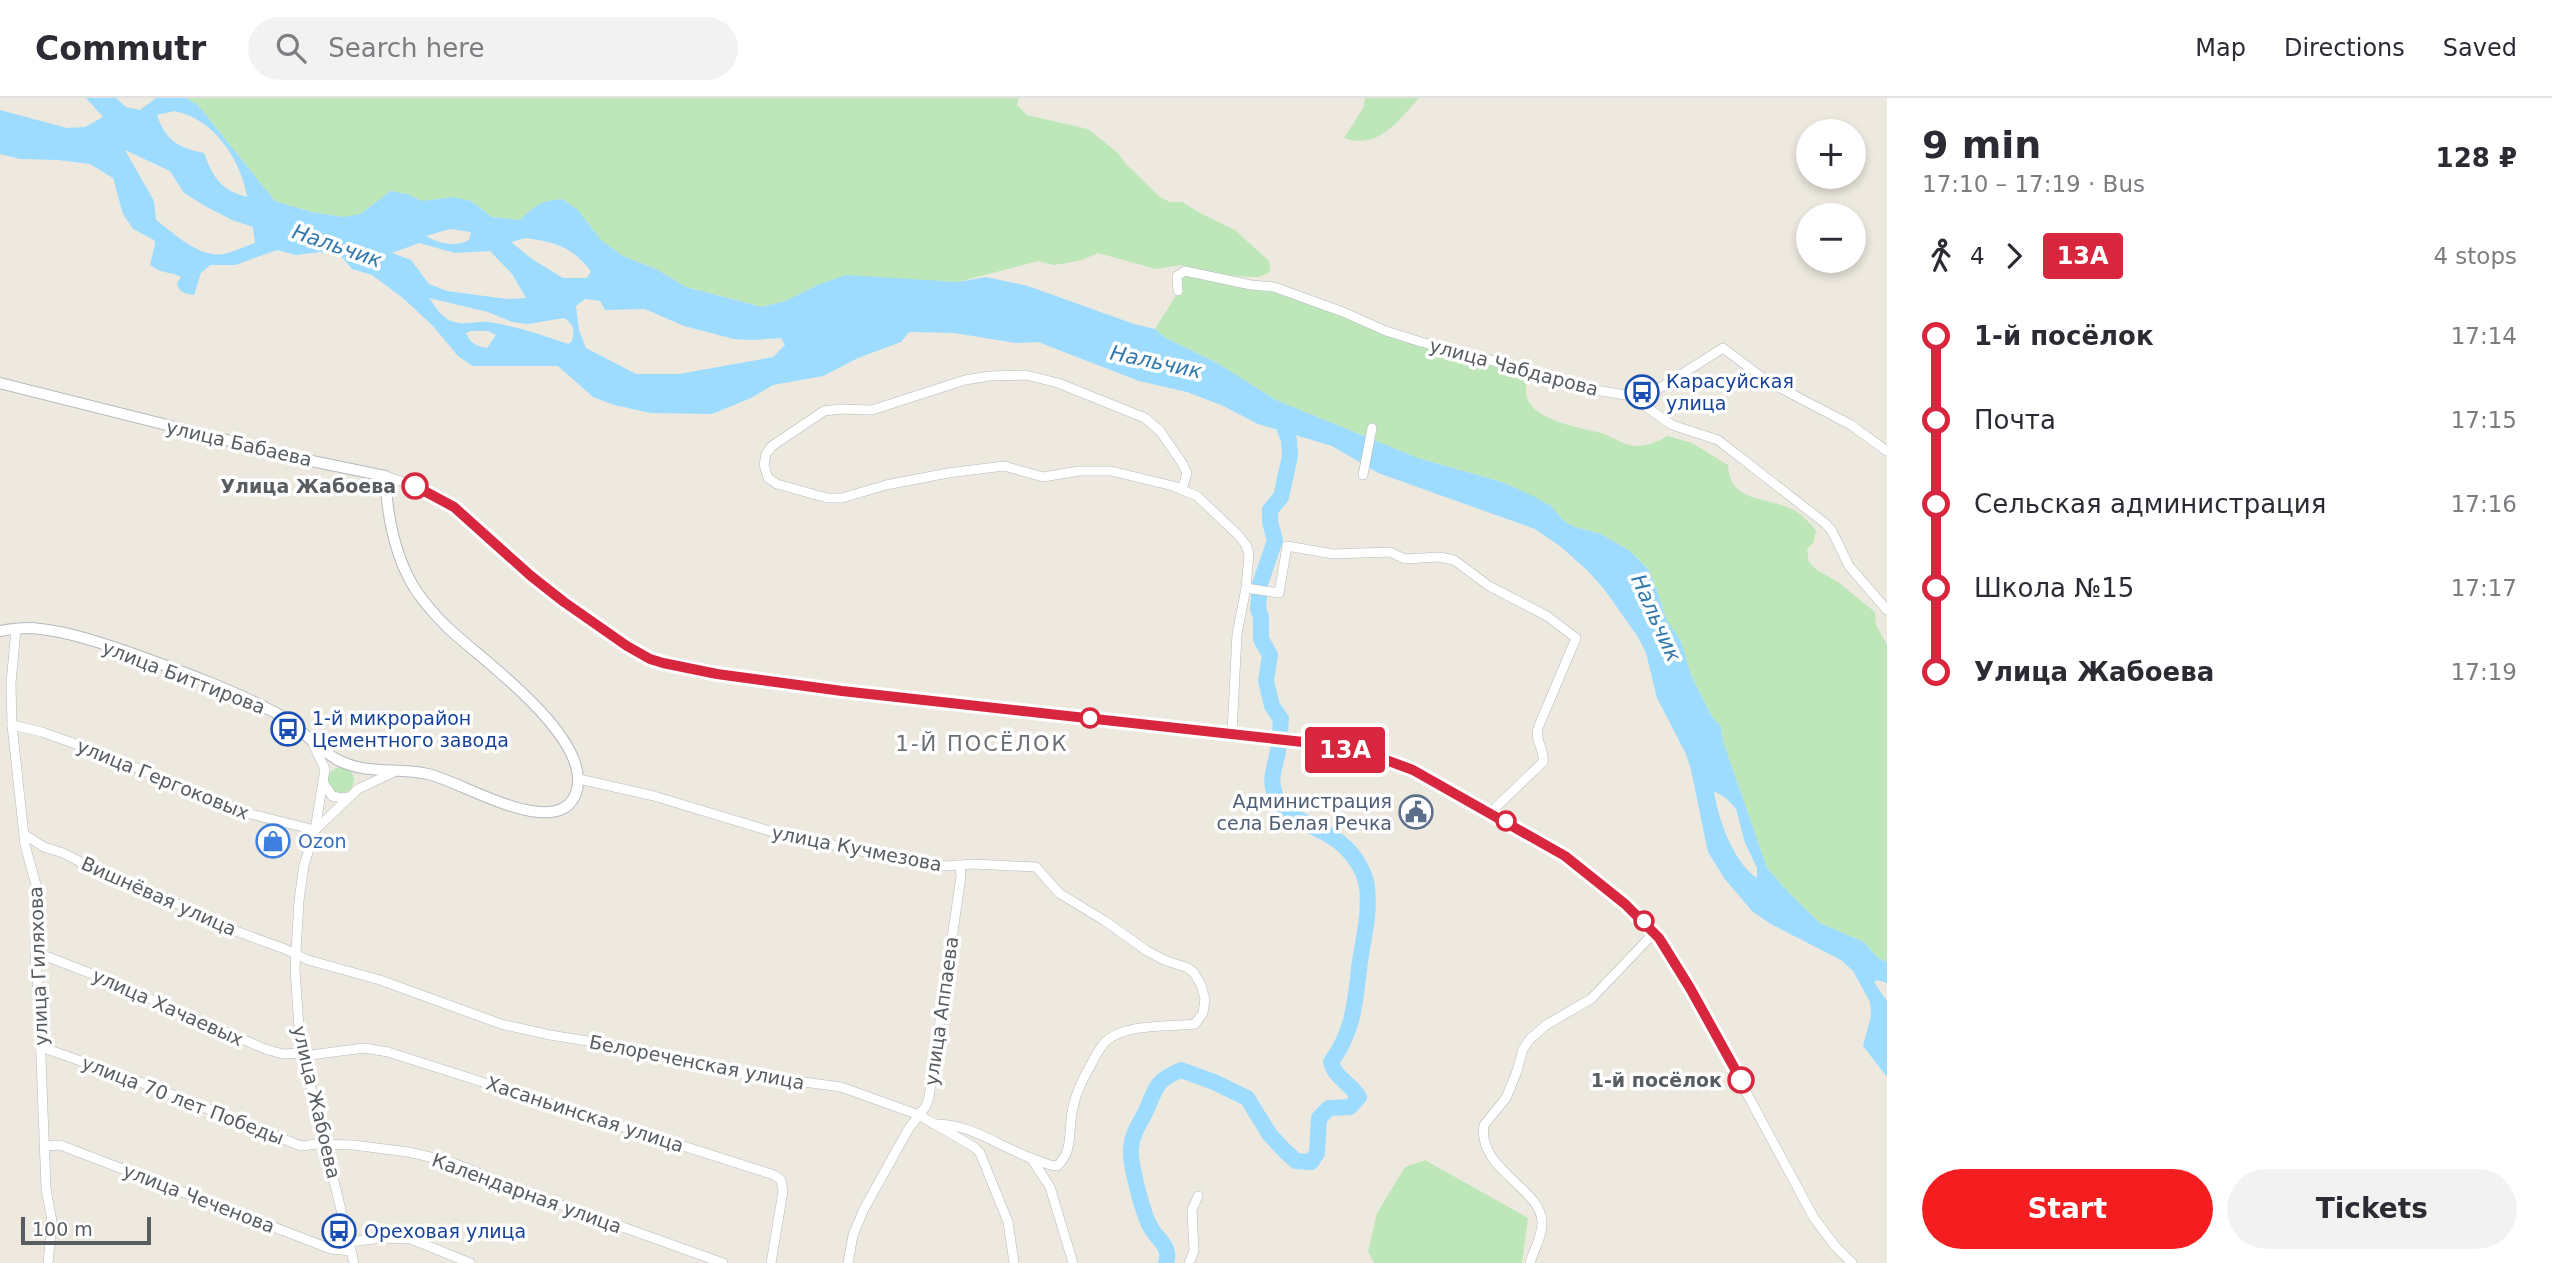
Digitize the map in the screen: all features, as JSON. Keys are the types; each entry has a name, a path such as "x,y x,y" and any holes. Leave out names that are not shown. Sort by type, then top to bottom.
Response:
{"street":[{"name":"улица Чабдарова","path":"1178,291 1177,276 1189,271 1251,285 1274,287 1421,342 1577,387 1644,398"},
{"path":"1887,450 1851,425 1767,381 1723,348 1644,398 1645,407 1656,416 1672,425 1718,440 1826,524 1849,566 1887,610"},
{"path":"1182,488 1187,473 1182,463 1169,441 1145,418 1058,383 1026,375 965,380 872,410 824,411 772,446 766,454 764,465 768,478 777,484 827,498 842,498 886,485 948,473 1004,466 1043,477 1079,471 1111,471 1182,488 1206,504 1246,545 1249,554 1249,589 1237,634 1232,733"},
{"name":"улица Бабаева","path":"0,383 302,459 385,476 416,486 454,507 564,602 627,646 663,663 717,674 850,692 1303,742 1399,764 1432,779 1565,856 1655,932 1707,1017 1814,1219 1852,1263"},
{"path":"1364,474 1373,429"},
{"path":"307,735 325,769 322,780 332,796 342,798 394,772 427,773 507,805 553,813 570,805 576,792 579,779 577,767 566,745 510,680 440,621 416,591 406,573 389,520 385,476"},
{"path":"1249,589 1279,593 1282,590 1287,546 1333,554 1390,552 1405,559 1438,557 1454,560 1489,586 1547,616 1576,638 1538,728 1536,738 1544,757 1543,762 1491,812"},
{"name":"улица Биттирова","path":"0,631 16,629 55,632 149,660 278,714 345,762 370,770 394,772"},
{"name":"улица Гиляхова","path":"16,629 11,683 12,725 25,845 36,885 35,952 46,1189 52,1221 48,1263"},
{"name":"улица Гергоковых","path":"12,725 42,732 95,751 250,814 315,830"},
{"path":"315,830 355,792 359,774 345,762 325,769"},
{"name":"улица Кучмезова","path":"579,779 654,796 773,832 907,861 947,866 1036,867 1059,893 1113,926 1147,951 1188,968 1198,978 1205,999 1203,1013 1195,1024 1145,1028 1106,1041 1077,1090 1069,1146 1062,1161 1054,1167 977,1133 933,1124"},
{"name":"улица Жабоева","path":"322,780 315,830 301,885 295,954 296,1004 302,1054 354,1263"},
{"name":"Вишнёвая улица","path":"25,835 44,847 63,853 96,870 131,882 233,930 295,954"},
{"name":"улица Аппаева","path":"848,1263 858,1219 902,1139 926,1106 929,1097 960,865"},
{"path":"1530,1263 1542,1229 1541,1214 1491,1155 1484,1141 1484,1125 1506,1098 1523,1049 1530,1039 1546,1025 1595,996 1655,932"},
{"name":"улица Хачаевых","path":"35,952 265,1049 283,1055 302,1054"},
{"name":"Белореченская улица","path":"295,954 371,977 519,1029 637,1049 768,1078 841,1087 919,1115 974,1147 984,1160 1008,1222 1014,1263"},
{"name":"улица 70 лет Победы","path":"41,1047 140,1082 290,1142 302,1146 326,1145"},
{"name":"Хасаньинская улица","path":"302,1054 364,1048 388,1052 774,1175 781,1181 783,1191 771,1263"},
{"name":"улица Чеченова","path":"46,1146 60,1145 331,1249 350,1247"},
{"name":"Календарная улица","path":"326,1145 353,1145 408,1152 448,1161 723,1263"},
{"path":"1031,1158 1050,1187 1073,1263"},
{"path":"1189,1263 1194,1251 1192,1210 1198,1195"},
{"path":"350,1247 382,1238 411,1239 470,1263"}],"green space":[{"path":"186,98 1019,98 1017,105 1027,115 1088,129 1118,153 1160,197 1170,202 1182,202 1235,230 1269,261 1270,272 1259,277 1248,277 1209,273 1181,265 1156,269 1098,253 1082,260 1054,265 1038,261 958,282 906,280 820,284 785,301 763,307 686,287 656,269 623,256 601,240 578,210 531,209 520,220 492,217 471,201 452,197 422,201 391,191 360,214 344,217 312,212 275,201 197,104"},
{"path":"1365,98 1419,98 1395,124 1378,137 1356,141 1344,138 1363,108"},
{"path":"1183,272 1263,285 1359,319 1529,372 1527,397 1540,413 1632,446 1649,444 1668,436 1692,443 1728,465 1730,478 1743,493 1784,506 1806,520 1816,530 1814,541 1807,550 1809,562 1875,612 1876,625 1887,645 1887,962 1878,958 1864,942 1820,923 1767,868 1723,741 1721,727 1711,715 1691,675 1681,641 1667,621 1648,569 1630,551 1601,534 1575,527 1564,521 1551,506 1502,482 1418,458 1276,400 1217,363 1164,337 1155,329 1178,292"},
{"path":"341,767 350,771 354,780 350,789 341,793 332,789 328,780 332,771"},
{"path":"1425,1160 1528,1218 1522,1263 1374,1263 1368,1251 1377,1213 1405,1167"}],"water":[{"name":"Нальчик","path":"86,98 116,98 126,107 140,110 156,98 186,98 197,104 275,201 312,212 344,217 360,214 391,191 422,201 452,197 471,201 492,217 520,220 539,205 562,199 578,210 601,240 623,256 656,269 686,287 762,307 785,301 846,275 958,282 986,277 1028,286 1155,329 1164,337 1217,363 1276,400 1418,458 1502,482 1533,496 1551,506 1564,521 1601,534 1630,551 1648,569 1667,621 1681,641 1691,675 1711,715 1721,727 1723,741 1767,868 1820,923 1864,942 1878,958 1887,962 1887,983 1877,980 1874,982 1887,1001 1887,1077 1863,1046 1871,1016 1870,1002 1853,971 1841,960 1769,923 1752,911 1724,878 1708,852 1686,754 1657,698 1646,653 1638,637 1587,570 1535,529 1378,473 1332,446 1258,424 1221,405 1187,392 1139,381 1038,342 1016,343 954,333 909,332 901,342 858,358 823,376 773,385 751,398 712,414 651,413 614,405 593,397 558,366 473,366 458,356 433,326 404,299 372,275 352,269 341,256 320,252 296,255 277,250 235,265 210,265 201,273 194,295 185,293 179,289 177,283 181,277 150,265 154,240 133,229 123,214 113,178 90,164 20,159 0,154 0,110 67,128 85,127 103,117","holes":["174,111 188,115 213,131 232,155 247,197 219,182 204,153 174,142 157,115","125,150 170,171 184,193 205,206 253,227 255,243 224,254 205,252 187,243 156,220 154,201","450,229 471,232 469,240 459,243 447,244 426,236","526,238 546,241 570,251 591,271 587,278 563,278 511,242","419,243 455,253 490,251 512,274 526,298 507,299 447,291 429,284 411,260 392,253","429,298 488,312 512,322 528,324 564,318 573,328 572,341 568,344 489,322 451,321 438,311","585,299 600,301 605,310 645,309 684,326 734,339 781,338 785,345 773,357 679,374 636,374 586,348 579,330 576,306","471,331 488,331 496,335 487,348 469,339 466,333","1714,791 1726,798 1736,809 1745,843 1757,868 1757,878 1741,862 1728,839 1719,814"]}],"waterway":[{"path":"1166,1263 1165,1247 1153,1231 1144,1211 1131,1155 1134,1134 1160,1082 1181,1070 1247,1098 1270,1135 1296,1161 1311,1162 1317,1153 1319,1118 1329,1108 1350,1107 1359,1097 1336,1072 1331,1062 1345,1038 1353,1014 1367,915 1366,881 1348,850 1327,834 1289,813 1276,797 1273,785 1281,719 1272,706 1266,681 1270,655 1261,639 1261,617 1258,609 1260,584 1275,540 1270,510 1281,497 1290,456 1289,440 1279,414"}],"bus line":[{"name":"13А","path":"415,486 454,507 564,602 627,646 663,663 717,674 842,691 1303,742 1378,757 1413,770 1552,847 1644,921 1659,938 1690,988 1741,1080"}],"place":[{"name":"Карасуйская улица","path":"1642,392"},
{"name":"Улица Жабоева","path":"415,486"},
{"name":"1-й микрорайон Цементного завода","path":"288,729"},
{"name":"Администрация села Белая Речка","path":"1416,812"},
{"name":"Ozon","path":"273,841"},
{"name":"1-й посёлок","path":"1741,1080"},
{"name":"Ореховая улица","path":"339,1231"}],"district":[{"name":"1-Й ПОСЁЛОК","path":"982,744"}]}
